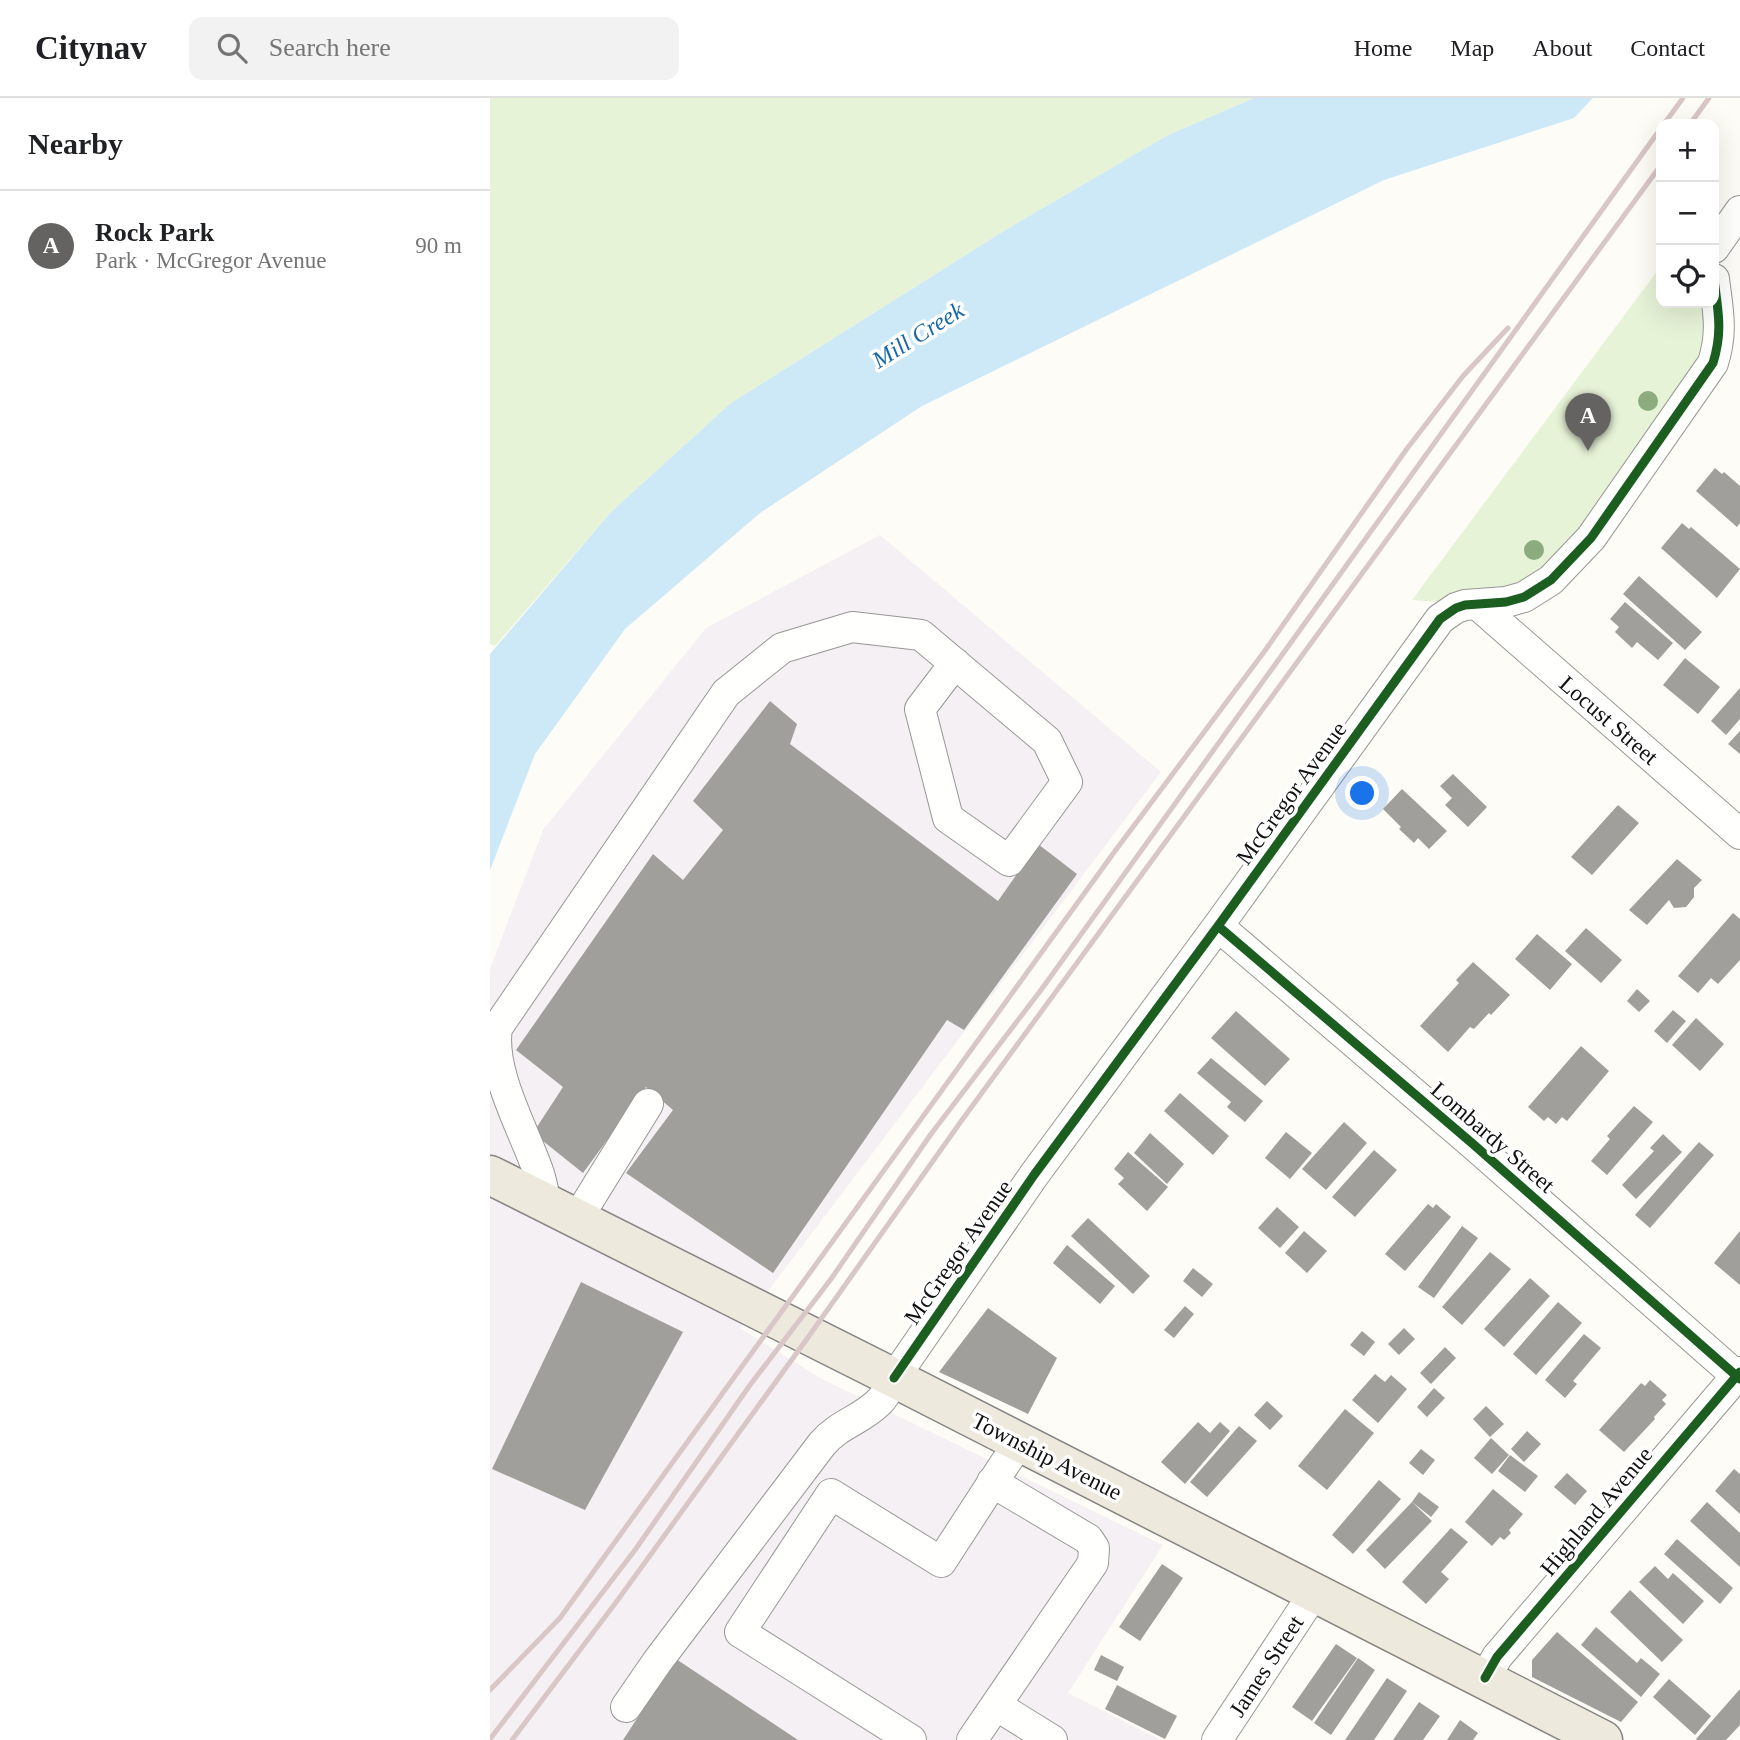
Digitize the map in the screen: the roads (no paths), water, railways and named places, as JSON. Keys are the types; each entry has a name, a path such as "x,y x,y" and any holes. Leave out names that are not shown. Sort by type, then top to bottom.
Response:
{"main road":[{"name":"Township Avenue","path":"490,1175 1603,1740"}],"street":[{"path":"1716,245 1740,211"},
{"path":"1719,288 1740,308"},
{"name":"McGregor Avenue","path":"625,1707 822,1444 834,1430 864,1414 881,1400 1034,1175 1440,619 1456,608 1487,602 1506,602 1541,588 1591,538 1713,363 1720,342 1718,308"},
{"name":"Locust Street","path":"1478,605 1740,834"},
{"path":"649,1104 562,1211 538,1172 506,1098 494,1047 497,1028 726,693 782,648 852,627 921,635 955,663 1047,741 1067,782 1009,861 948,818 920,709 955,663"},
{"name":"Lombardy Street","path":"1218,926 1739,1375"},
{"name":"Highland Avenue","path":"1485,1678 1497,1657 1739,1375"},
{"path":"911,1740 740,1632 831,1494 941,1562 1019,1442"},
{"path":"972,1740 1093,1563 1094,1548 1088,1539 992,1482"},
{"name":"James Street","path":"1217,1740 1314,1593"},
{"path":"997,1706 1052,1740"}],"water":[{"name":"Mill Creek","path":"1254,98 1593,98 1574,118 1384,180 922,406 760,513 625,629 535,754 490,870 490,654 611,512 731,403 1007,229 1168,135"}],"railway":[{"path":"1668,119 1683,98"},
{"path":"1694,119 1709,98"},
{"path":"490,1739 635,1550 750,1385 831,1279 931,1134 1041,990 1656,135"},
{"path":"512,1740 617,1601 962,1120 1656,172"},
{"path":"490,1690 560,1618 1115,851 1264,652 1406,450 1463,376 1508,328"}],"place":[{"name":"Rock Park","path":"1588,451"}]}
